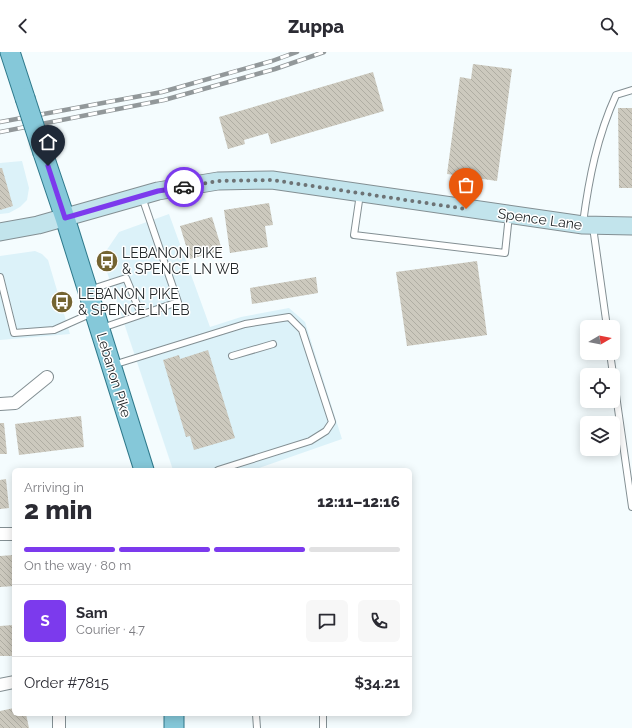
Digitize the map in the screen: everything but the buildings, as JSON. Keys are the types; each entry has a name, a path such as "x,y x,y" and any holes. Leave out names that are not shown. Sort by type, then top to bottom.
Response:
{"main road":[{"name":"Lebanon Pike","path":"10,52 65,218 143,468"},
{"name":"Spence Lane","path":"0,232 65,218 158,191 218,181 272,180 509,215 588,225 632,226"},
{"path":"174,716 174,728"}],"street":[{"path":"0,404 15,403 47,377"},
{"path":"0,534 12,534"},
{"path":"0,685 12,682"},
{"path":"59,716 59,728"}],"lane":[{"path":"606,320 588,225 586,200 595,152 605,118 616,95 632,90"},
{"path":"360,193 354,235 504,253 509,215"},
{"path":"0,277 14,332 54,330 97,320 140,314 178,302 141,196"},
{"path":"88,290 126,278 140,314"},
{"path":"111,366 245,324 289,317 302,330 332,422 326,431 310,441 224,468"},
{"path":"232,356 273,344"},
{"path":"611,360 632,507"},
{"path":"256,716 257,728"},
{"path":"323,716 323,728"}],"shaded area":[{"path":"22,161 29,188 27,200 20,207 9,213 0,214 0,163"},
{"path":"169,214 210,327 241,317 289,308 305,322 342,439 259,468 172,468 102,257 119,232"},
{"path":"35,251 42,254 48,260 70,334 0,340 0,256"}],"railway":[{"path":"0,122 162,92 272,61 297,52"},
{"path":"0,132 164,100 275,69 324,52"}],"way so far":[{"path":"184,187 218,181 272,180 466,209"}],"place":[{"name":"LEBANON PIKE & SPENCE LN WB","path":"107,261"},
{"name":"LEBANON PIKE & SPENCE LN EB","path":"62,302"}],"route":[{"path":"48,166 65,218 158,191 184,187"}]}
